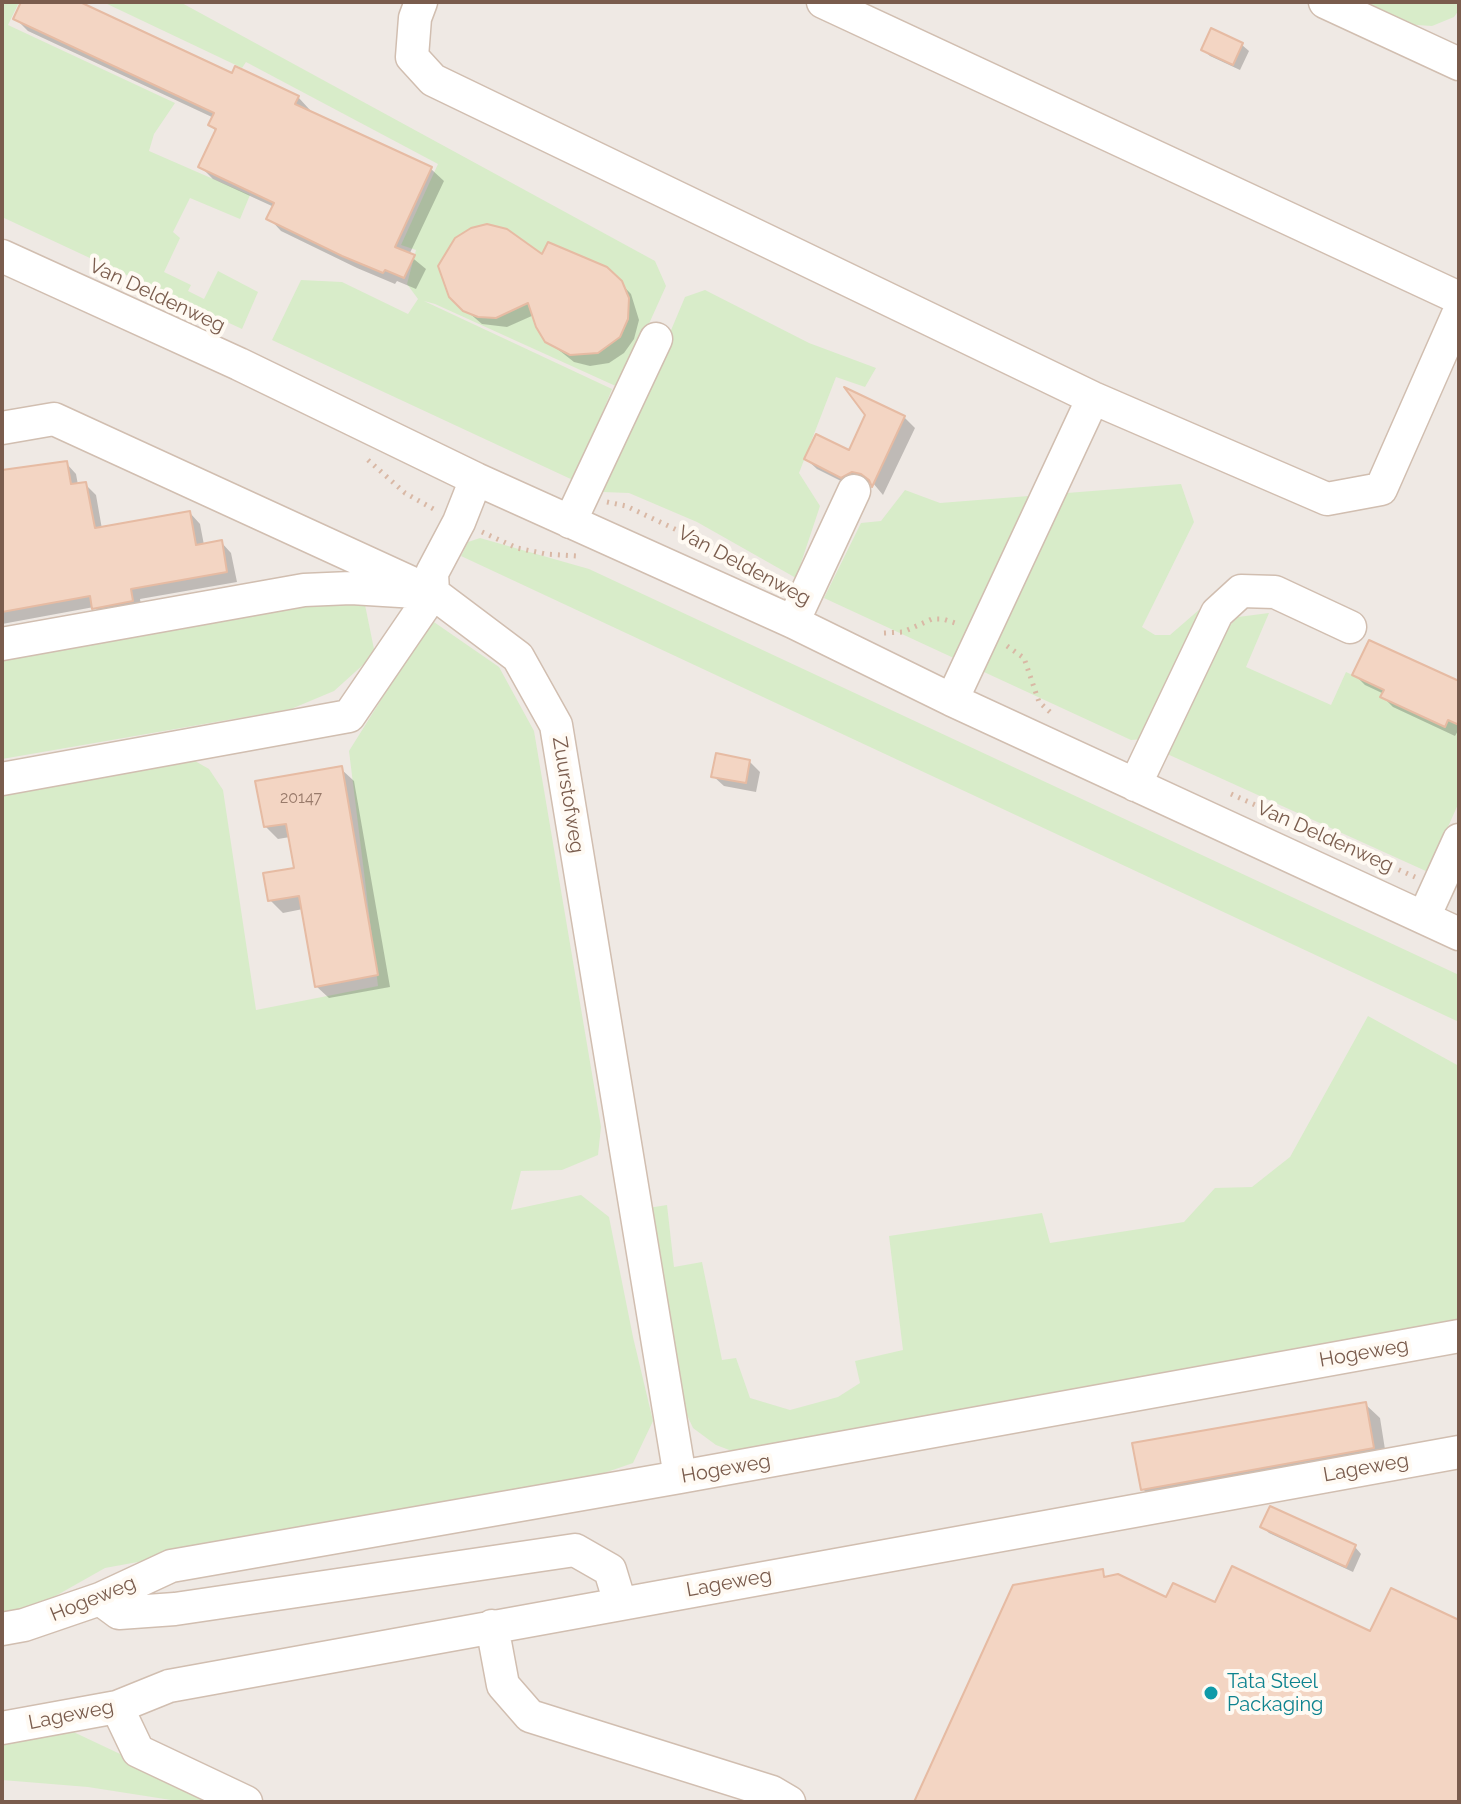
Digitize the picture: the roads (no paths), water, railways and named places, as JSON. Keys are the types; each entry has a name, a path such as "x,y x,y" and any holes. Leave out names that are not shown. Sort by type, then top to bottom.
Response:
{"lane":[{"path":"421,2 415,18 412,57 433,80 1093,398 1327,499 1381,489 1459,312"},
{"path":"823,2 1459,298"},
{"path":"1325,2 1458,62"},
{"name":"Van Deldenweg","path":"2,256 253,371 476,479 576,508 793,622 952,700 1459,934"},
{"path":"576,508 656,339"},
{"path":"952,700 1093,398"},
{"name":"Zuurstofweg","path":"2,428 54,419 433,593 518,657 556,725 680,1477"},
{"path":"2,779 349,716 433,593 432,573 459,522 476,479"},
{"path":"793,622 854,491"},
{"path":"2,644 304,590 351,588 433,593"},
{"path":"1135,785 1217,613 1241,591 1275,592 1350,627"},
{"path":"1424,917 1459,840"},
{"name":"Hogeweg","path":"2,1629 24,1625 100,1599 171,1566 1459,1336"},
{"name":"Lageweg","path":"2,1728 117,1707 169,1686 1459,1452"},
{"path":"100,1599 119,1613 175,1609 575,1550 610,1570 620,1603"},
{"path":"492,1626 503,1685 530,1716 772,1792 789,1802"},
{"path":"117,1707 138,1751 246,1802"}],"place":[{"name":"Tata Steel Packaging","path":"1211,1693"}]}
